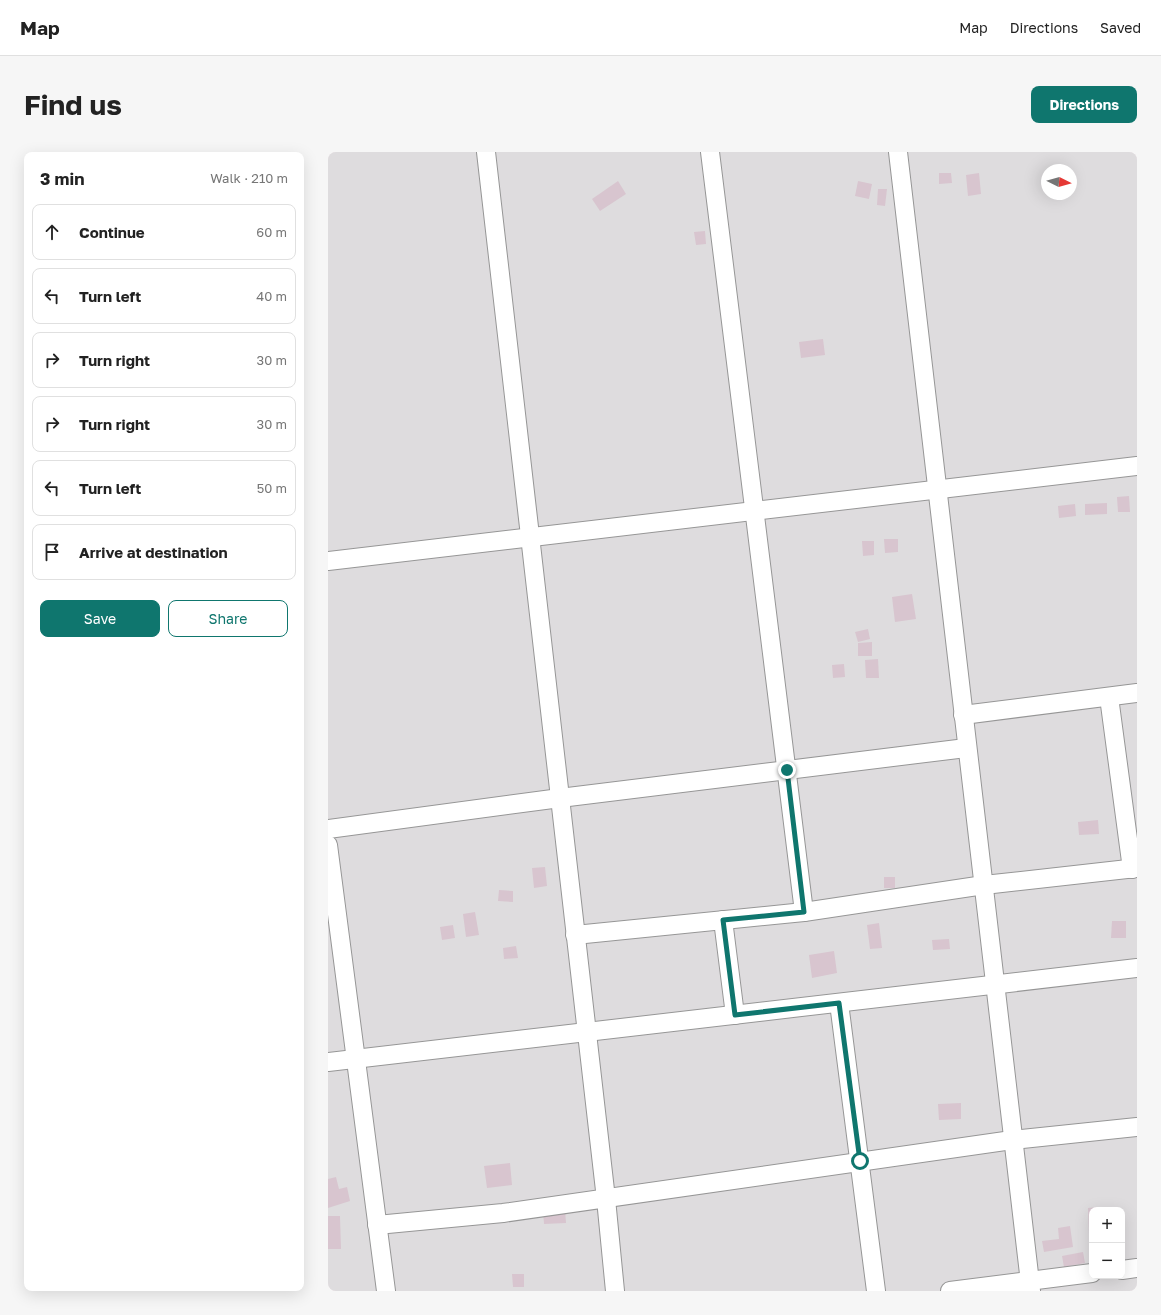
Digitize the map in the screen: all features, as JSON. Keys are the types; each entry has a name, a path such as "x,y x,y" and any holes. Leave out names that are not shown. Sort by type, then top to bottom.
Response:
{"street":[{"path":"486,152 606,1199 615,1291"},
{"path":"710,152 804,912"},
{"path":"898,152 966,748 984,885 994,985 1030,1286"},
{"path":"328,561 1137,466"},
{"path":"963,715 1137,693"},
{"path":"575,935 804,912 984,885 1134,869 1108,697"},
{"path":"328,829 560,798 966,748"},
{"path":"328,845 386,1291"},
{"path":"723,920 735,1015"},
{"path":"328,1062 1137,968"},
{"path":"839,1003 876,1291"},
{"path":"377,1225 503,1213 1012,1140 1137,1127"},
{"path":"1125,1270 1137,1268"},
{"path":"950,1291 1030,1286 1089,1274"}],"shaded area":[{"path":"328,152 1137,152 1137,1291 328,1291"}],"building":[{"path":"939,173 951,173 952,183 939,184"},
{"path":"979,173 981,194 968,196 966,175"},
{"path":"618,181 626,194 600,211 592,199"},
{"path":"858,181 872,184 869,199 855,196"},
{"path":"878,189 887,189 885,206 877,205"},
{"path":"705,231 706,244 696,245 694,232"},
{"path":"823,339 825,355 801,358 799,342"},
{"path":"1129,496 1130,512 1118,512 1117,497"},
{"path":"1107,503 1107,514 1085,515 1085,504"},
{"path":"1075,504 1076,516 1059,518 1058,506"},
{"path":"884,539 898,539 898,552 885,553"},
{"path":"862,541 874,541 874,555 863,556"},
{"path":"912,594 916,619 895,622 892,597"},
{"path":"868,629 870,639 858,642 855,632"},
{"path":"872,642 872,656 858,656 858,643"},
{"path":"878,659 879,678 866,678 865,660"},
{"path":"844,664 845,677 833,678 832,665"},
{"path":"1098,820 1099,834 1079,835 1078,822"},
{"path":"545,867 547,886 534,888 532,868"},
{"path":"884,877 895,877 895,888 884,888"},
{"path":"499,890 513,891 513,902 498,901"},
{"path":"475,912 479,935 466,937 463,914"},
{"path":"1112,921 1126,921 1126,938 1111,938"},
{"path":"879,923 882,948 870,949 867,925"},
{"path":"453,925 455,938 442,940 440,927"},
{"path":"949,939 950,949 933,950 932,940"},
{"path":"516,946 518,958 504,959 503,948"},
{"path":"834,951 837,973 812,978 809,955"},
{"path":"961,1103 961,1119 939,1120 938,1104"},
{"path":"510,1163 512,1185 487,1188 484,1166"},
{"path":"336,1177 339,1189 347,1187 350,1201 328,1208 328,1179"},
{"path":"1088,1208 1089,1208 1089,1234"},
{"path":"565,1209 566,1223 544,1224 543,1210"},
{"path":"328,1216 340,1216 341,1249 328,1249"},
{"path":"1070,1226 1073,1247 1044,1252 1042,1241 1059,1239 1058,1228"},
{"path":"1083,1252 1085,1263 1064,1267 1062,1256"},
{"path":"512,1274 524,1274 524,1287 513,1287"}],"route":[{"path":"787,770 804,912 723,920 735,1015 839,1003 860,1161"}]}
